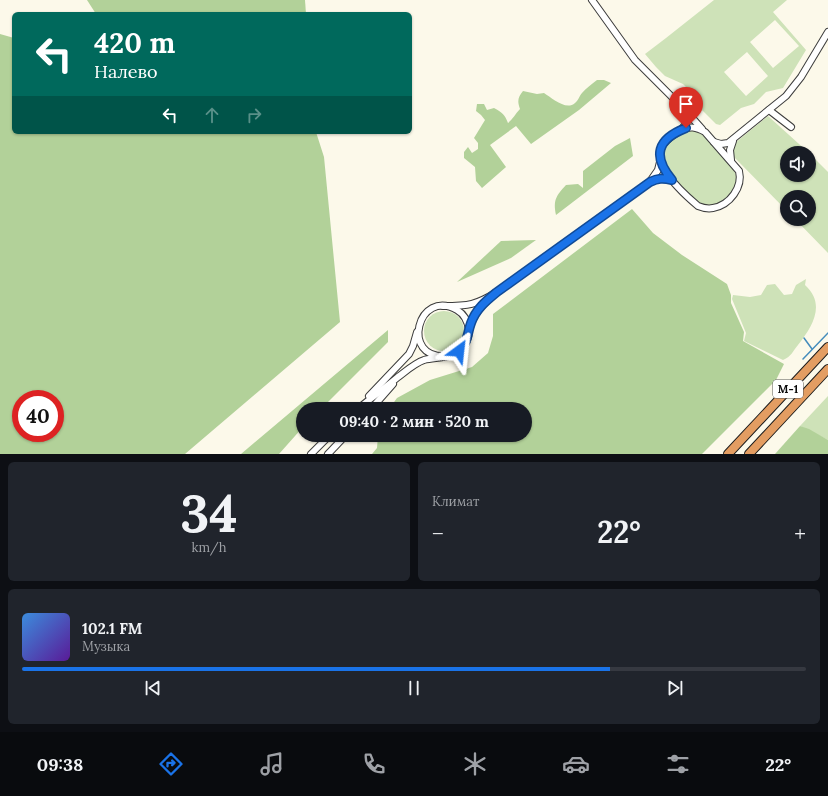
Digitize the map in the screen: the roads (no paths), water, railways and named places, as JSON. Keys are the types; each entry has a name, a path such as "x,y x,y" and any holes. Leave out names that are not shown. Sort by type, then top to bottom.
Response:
{"highway":[{"name":"М-1","path":"728,454 828,347"},
{"name":"М-1","path":"749,454 828,369"}],"street":[{"path":"592,0 635,60 685,110 731,160 739,171 740,183 734,194 721,206 705,208 698,206 672,180 664,170 660,161"},
{"path":"714,142 725,144 734,140 786,96 797,82 828,32"},
{"path":"650,182 658,170 660,149 664,142 680,130 687,120 685,110"},
{"path":"769,110 791,127"},
{"path":"680,130 692,127 704,132"},
{"path":"731,160 730,150 734,140"},
{"path":"364,402 406,358 413,346 420,321 425,314 435,307 474,305 482,302 650,182 663,178 672,180"},
{"path":"366,402 423,360 447,356 462,348 468,337 470,324 478,310 497,292"},
{"path":"444,306 456,309 462,314 468,325 468,337"},
{"path":"418,329 420,341 425,348 435,355 447,356"},
{"path":"377,402 402,374"},
{"path":"311,454 323,442"},
{"path":"328,454 339,442"}],"waterway":[{"path":"803,359 828,333"},
{"path":"804,338 812,349"}]}
